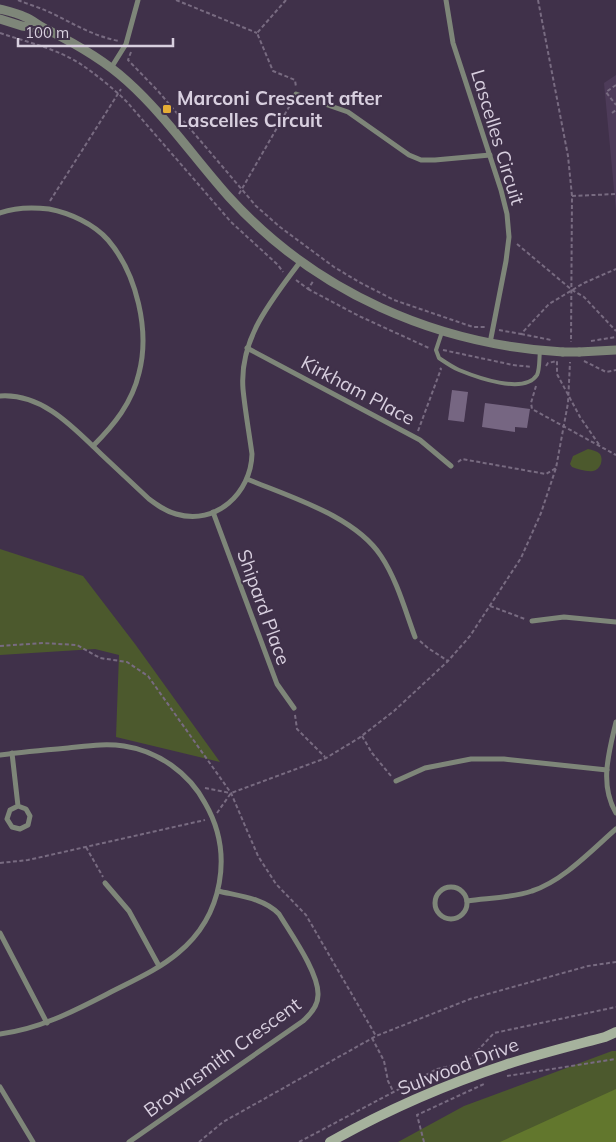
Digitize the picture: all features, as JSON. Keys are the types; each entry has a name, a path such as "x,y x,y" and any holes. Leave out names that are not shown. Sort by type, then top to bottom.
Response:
{"main road":[{"name":"Sulwood Drive","path":"330,1142 441,1088 535,1055 605,1037 616,1032"},
{"name":"Sulwood Drive","path":"605,1037 616,1038"}],"street":[{"path":"111,68 125,46 138,0"},
{"name":"Lascelles Circuit","path":"446,0 453,43 490,155 507,214 508,241 490,344"},
{"path":"0,8 25,16 69,40 127,80 146,99 256,225 300,262 333,284 368,303 396,315 442,332 490,344 540,351 563,352 578,357 616,350"},
{"path":"0,20 22,26 46,29"},
{"path":"296,94 348,112 409,155 422,160 490,155"},
{"path":"0,213 19,208 38,208 58,211 86,222 109,241 123,264 134,289 141,314 143,338 139,375 125,408 111,428 93,446"},
{"path":"0,396 24,399 43,406 60,416 161,508 184,516 199,516 224,507 234,499 245,484 252,462 243,388 243,367 247,348 254,328 265,310 300,262"},
{"name":"Kirkham Place","path":"247,348 415,438 451,466"},
{"path":"247,479 335,517 366,538 380,554 391,572 415,636"},
{"name":"Shipard Place","path":"212,512 276,684 294,708"},
{"path":"532,621 564,616 616,622"},
{"path":"616,722 607,770 607,791 616,813"},
{"path":"0,755 103,744 125,746 146,752 177,770 193,785 213,818 222,854 218,891 210,914 197,934 178,954 80,1008 48,1023 0,1034"},
{"path":"12,754 18,806"},
{"path":"396,781 425,768 471,759 504,759 607,770"},
{"path":"18,806 26,809 30,816 28,825 20,829 12,826 8,819 10,810 18,806"},
{"path":"467,901 514,895 532,891 549,884 616,830"},
{"path":"106,883 130,911 159,966"},
{"path":"450,887 462,891 467,901 464,912 455,919 443,918 438,914 434,902 439,892 450,887"},
{"name":"Brownsmith Crescent","path":"129,1142 304,1021 313,1012 318,1000 318,988 314,974 273,907 259,901 218,891"},
{"path":"0,934 48,1023"},
{"path":"0,1087 33,1142"}],"lane":[{"path":"442,332 437,348 439,358 457,369 480,378 506,383 519,384 530,382 537,374 540,351"}],"path":[{"path":"18,0 47,11 107,40 119,41 132,51 128,60 158,91 256,206 280,227 334,267 394,300 473,327 493,328 554,341"},
{"path":"176,0 258,33 273,71 295,80 296,94 234,202"},
{"path":"258,33 286,0"},
{"path":"538,0 568,156 572,196 571,344"},
{"path":"0,33 44,47 81,65 118,93 231,222 278,265 283,271 281,276"},
{"path":"56,204 49,203 127,80"},
{"path":"616,85 606,92 616,106"},
{"path":"612,113 616,110"},
{"path":"572,196 616,194"},
{"path":"508,241 519,245 572,290 584,297 616,331"},
{"path":"521,334 550,304 584,283 616,269"},
{"path":"308,289 359,316 429,346 504,364 538,368 544,368 548,363 557,361 557,374 580,417 600,446"},
{"path":"588,342 616,337"},
{"path":"429,346 429,354"},
{"path":"578,357 606,372 616,370"},
{"path":"193,785 231,793 326,758 362,736 394,711 448,661 470,636 521,558 541,513 556,468 569,397 570,361"},
{"path":"415,438 441,369 436,366"},
{"path":"539,382 535,387 531,403 532,409 616,455"},
{"path":"451,466 462,459 546,474 556,468"},
{"path":"490,606 532,621"},
{"path":"415,636 428,648 448,661"},
{"path":"0,646 43,643 76,645 100,658 127,662 148,676 231,793 258,856 276,884 306,915 376,1036"},
{"path":"294,708 298,729 326,758"},
{"path":"362,736 372,753 396,781"},
{"path":"0,863 28,860 213,818 231,793"},
{"path":"86,847 106,883"},
{"path":"198,1142 223,1122 376,1036 470,999 588,966 616,962"},
{"path":"299,1142 437,1069 467,1062 494,1033 616,1006"},
{"path":"372,1038 384,1061 388,1080 394,1092"},
{"path":"508,1076 616,1059"},
{"path":"424,1142 417,1115 489,1082"}],"shaded area":[{"path":"616,75 616,211 604,83"}],"green space":[{"path":"588,449 596,451 601,456 598,469 588,471 572,467 570,464 573,456"},
{"path":"0,549 83,576 135,644 220,762 116,737 119,655 95,649 0,655"},
{"path":"616,1051 616,1142 398,1142 464,1106"},
{"path":"616,1089 616,1142 500,1142"}],"building":[{"path":"452,390 468,392 464,422 448,420"},
{"path":"485,403 530,409 527,428 515,427 515,432 482,427"}],"place":[{"name":"Marconi Crescent after Lascelles Circuit","path":"167,109"}]}
